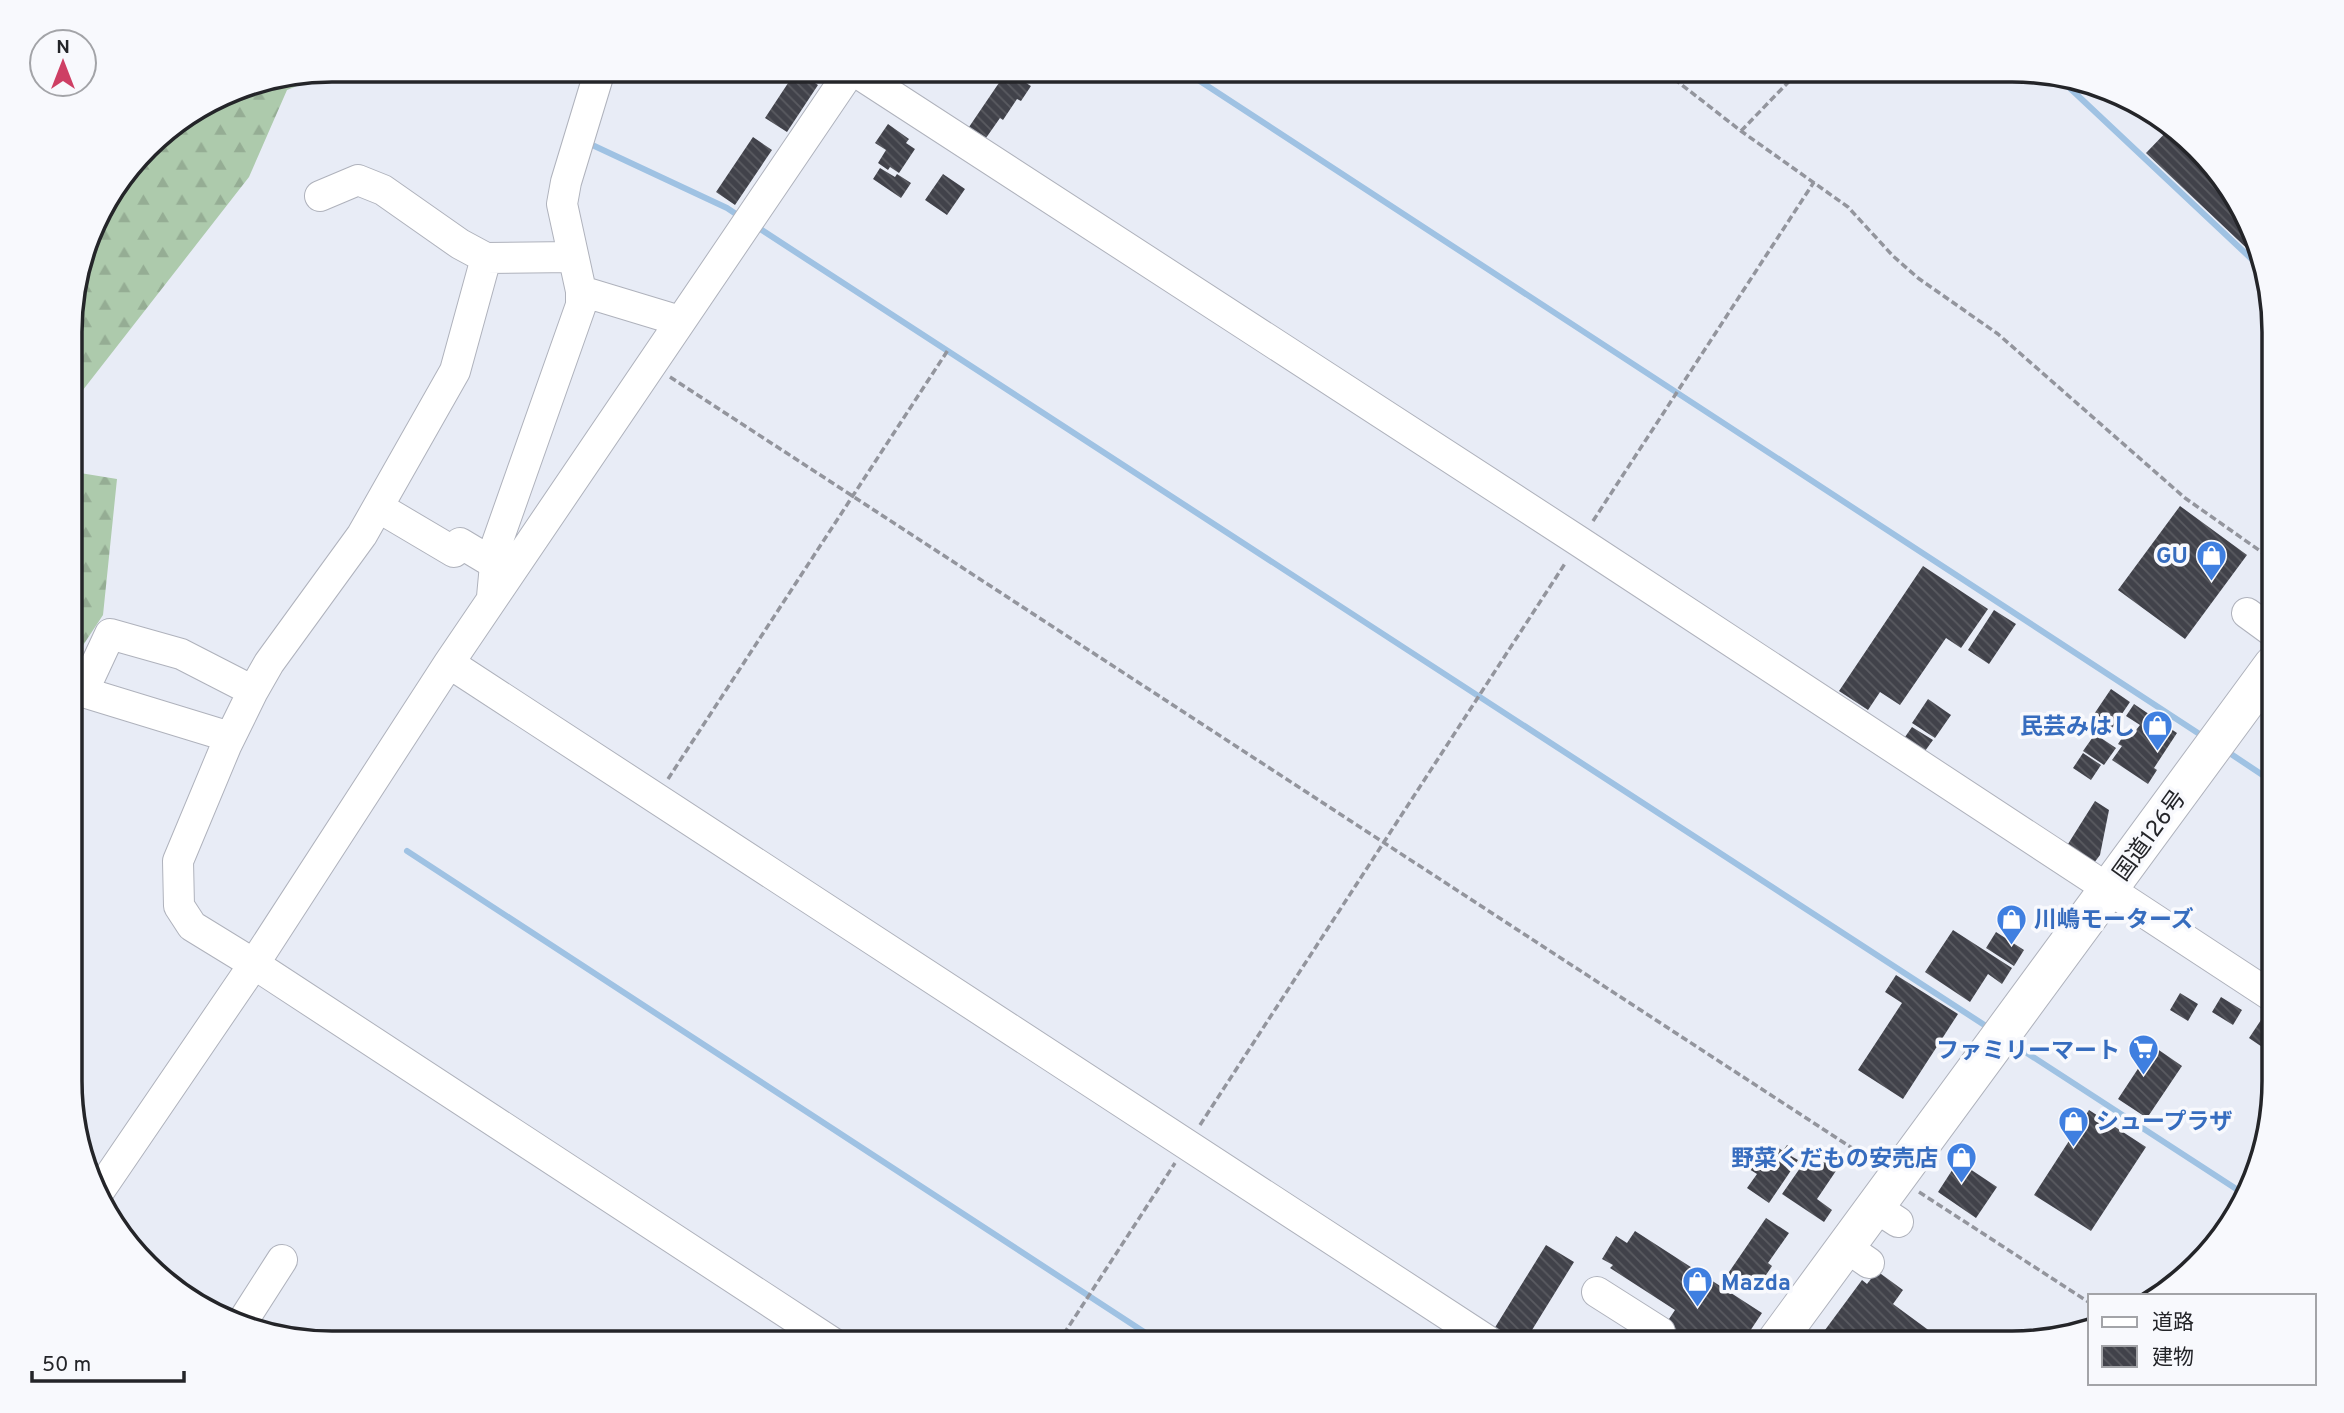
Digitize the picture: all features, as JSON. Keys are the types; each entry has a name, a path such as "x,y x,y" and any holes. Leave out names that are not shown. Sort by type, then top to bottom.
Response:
{"highway":[{"name":"国道126号","path":"1786,1331 1857,1255 1890,1202 2261,675"}],"street":[{"path":"492,598 497,542 581,305 581,292 562,205 566,182 596,82"},
{"path":"104,1184 254,964 492,598 844,82"},
{"path":"871,82 1580,542 2262,990"},
{"path":"320,196 358,180 383,190 460,244 486,258 573,257"},
{"path":"486,258 456,371 362,536 270,663 230,737 178,861 179,906 192,926 815,1331"},
{"path":"581,292 680,321"},
{"path":"378,507 454,552 460,543 495,564"},
{"path":"2247,613 2261,639"},
{"path":"230,737 83,692 110,634 181,654 253,691"},
{"path":"449,663 1473,1331"},
{"path":"247,1315 282,1260"},
{"path":"1597,1292 1658,1331"}],"path":[{"path":"1678,82 1741,131 1848,207 1893,256 1918,278 1998,334 2185,498 2261,552"},
{"path":"1741,131 1788,82"},
{"path":"1066,1331 1814,182"},
{"path":"656,798 948,350"},
{"path":"651,365 1383,843 1890,1202 2088,1302"}],"green space":[{"path":"303,84 287,90 249,177 82,391 82,332 87,283 101,236 124,193 155,155 193,124 236,101"},
{"path":"82,473 117,479 103,615 82,647"}],"building":[{"path":"789,82 813,82 818,85 787,132 765,118"},
{"path":"1000,82 1025,82 1031,86 1021,101 1017,99 1003,120 1000,118 986,138 969,127"},
{"path":"888,124 909,139 906,143 915,149 899,173 878,163 886,150 875,143"},
{"path":"2164,134 2189,155 2220,193 2247,248 2146,153"},
{"path":"753,137 772,150 735,205 716,192"},
{"path":"880,168 911,183 901,198 873,179"},
{"path":"943,174 965,189 947,215 925,200"},
{"path":"2180,506 2247,555 2185,639 2118,590"},
{"path":"1923,566 1988,609 1961,648 1946,638 1900,705 1880,692 1868,710 1839,691"},
{"path":"1994,610 2016,624 1989,664 1968,650"},
{"path":"2111,689 2130,702 2107,736 2088,723"},
{"path":"1928,699 1951,715 1935,738 1912,723"},
{"path":"2134,704 2177,733 2154,768 2157,770 2148,784 2112,760 2122,746 2118,744 2130,726 2136,730 2140,725 2126,716"},
{"path":"1912,727 1933,740 1925,751 1905,737"},
{"path":"2095,734 2116,748 2104,765 2083,751"},
{"path":"2083,753 2101,765 2091,780 2073,768"},
{"path":"2095,801 2109,810 2100,855 2094,863 2068,844"},
{"path":"1953,930 2012,968 2002,984 1988,974 1970,1002 1925,972"},
{"path":"1996,932 2024,950 2014,966 1986,948"},
{"path":"1896,975 1958,1014 1903,1099 1858,1070 1902,1003 1885,992"},
{"path":"2180,993 2198,1004 2188,1021 2170,1010"},
{"path":"2221,997 2242,1010 2233,1025 2212,1012"},
{"path":"2262,1019 2262,1047 2249,1038"},
{"path":"2153,1046 2182,1066 2147,1118 2118,1099"},
{"path":"2089,1110 2146,1147 2091,1231 2034,1195"},
{"path":"1787,1145 1795,1150 1791,1156 1798,1160 1769,1203 1747,1188 1757,1174 1749,1169 1759,1155 1767,1160 1776,1146 1783,1151"},
{"path":"1814,1148 1840,1165 1817,1199 1832,1210 1824,1222 1782,1194"},
{"path":"1958,1161 1997,1187 1976,1218 1938,1192"},
{"path":"1766,1218 1789,1233 1768,1263 1772,1266 1754,1293 1727,1275"},
{"path":"1635,1231 1762,1313 1750,1331 1661,1331 1675,1310 1610,1268 1613,1265 1602,1259 1616,1236 1627,1243"},
{"path":"1546,1245 1574,1262 1531,1331 1494,1329"},
{"path":"1877,1271 1903,1290 1893,1304 1930,1331 1825,1330 1862,1280 1867,1284"}],"waterway":[{"path":"1201,82 2204,737"},
{"path":"2071,90 2250,257"},
{"path":"588,143 727,208 742,218"},
{"path":"754,225 1989,1028"},
{"path":"2225,750 2262,774"},
{"path":"407,851 1143,1331"},
{"path":"2010,1042 2237,1189"}],"place":[{"name":"GU","path":"2211,582"},
{"name":"民芸みはし","path":"2158,753"},
{"name":"川嶋モーターズ","path":"2011,946"},
{"name":"ファミリーマート","path":"2143,1077"},
{"name":"シュープラザ","path":"2073,1148"},
{"name":"野菜くだもの安売店","path":"1961,1185"},
{"name":"Mazda","path":"1698,1309"}]}
